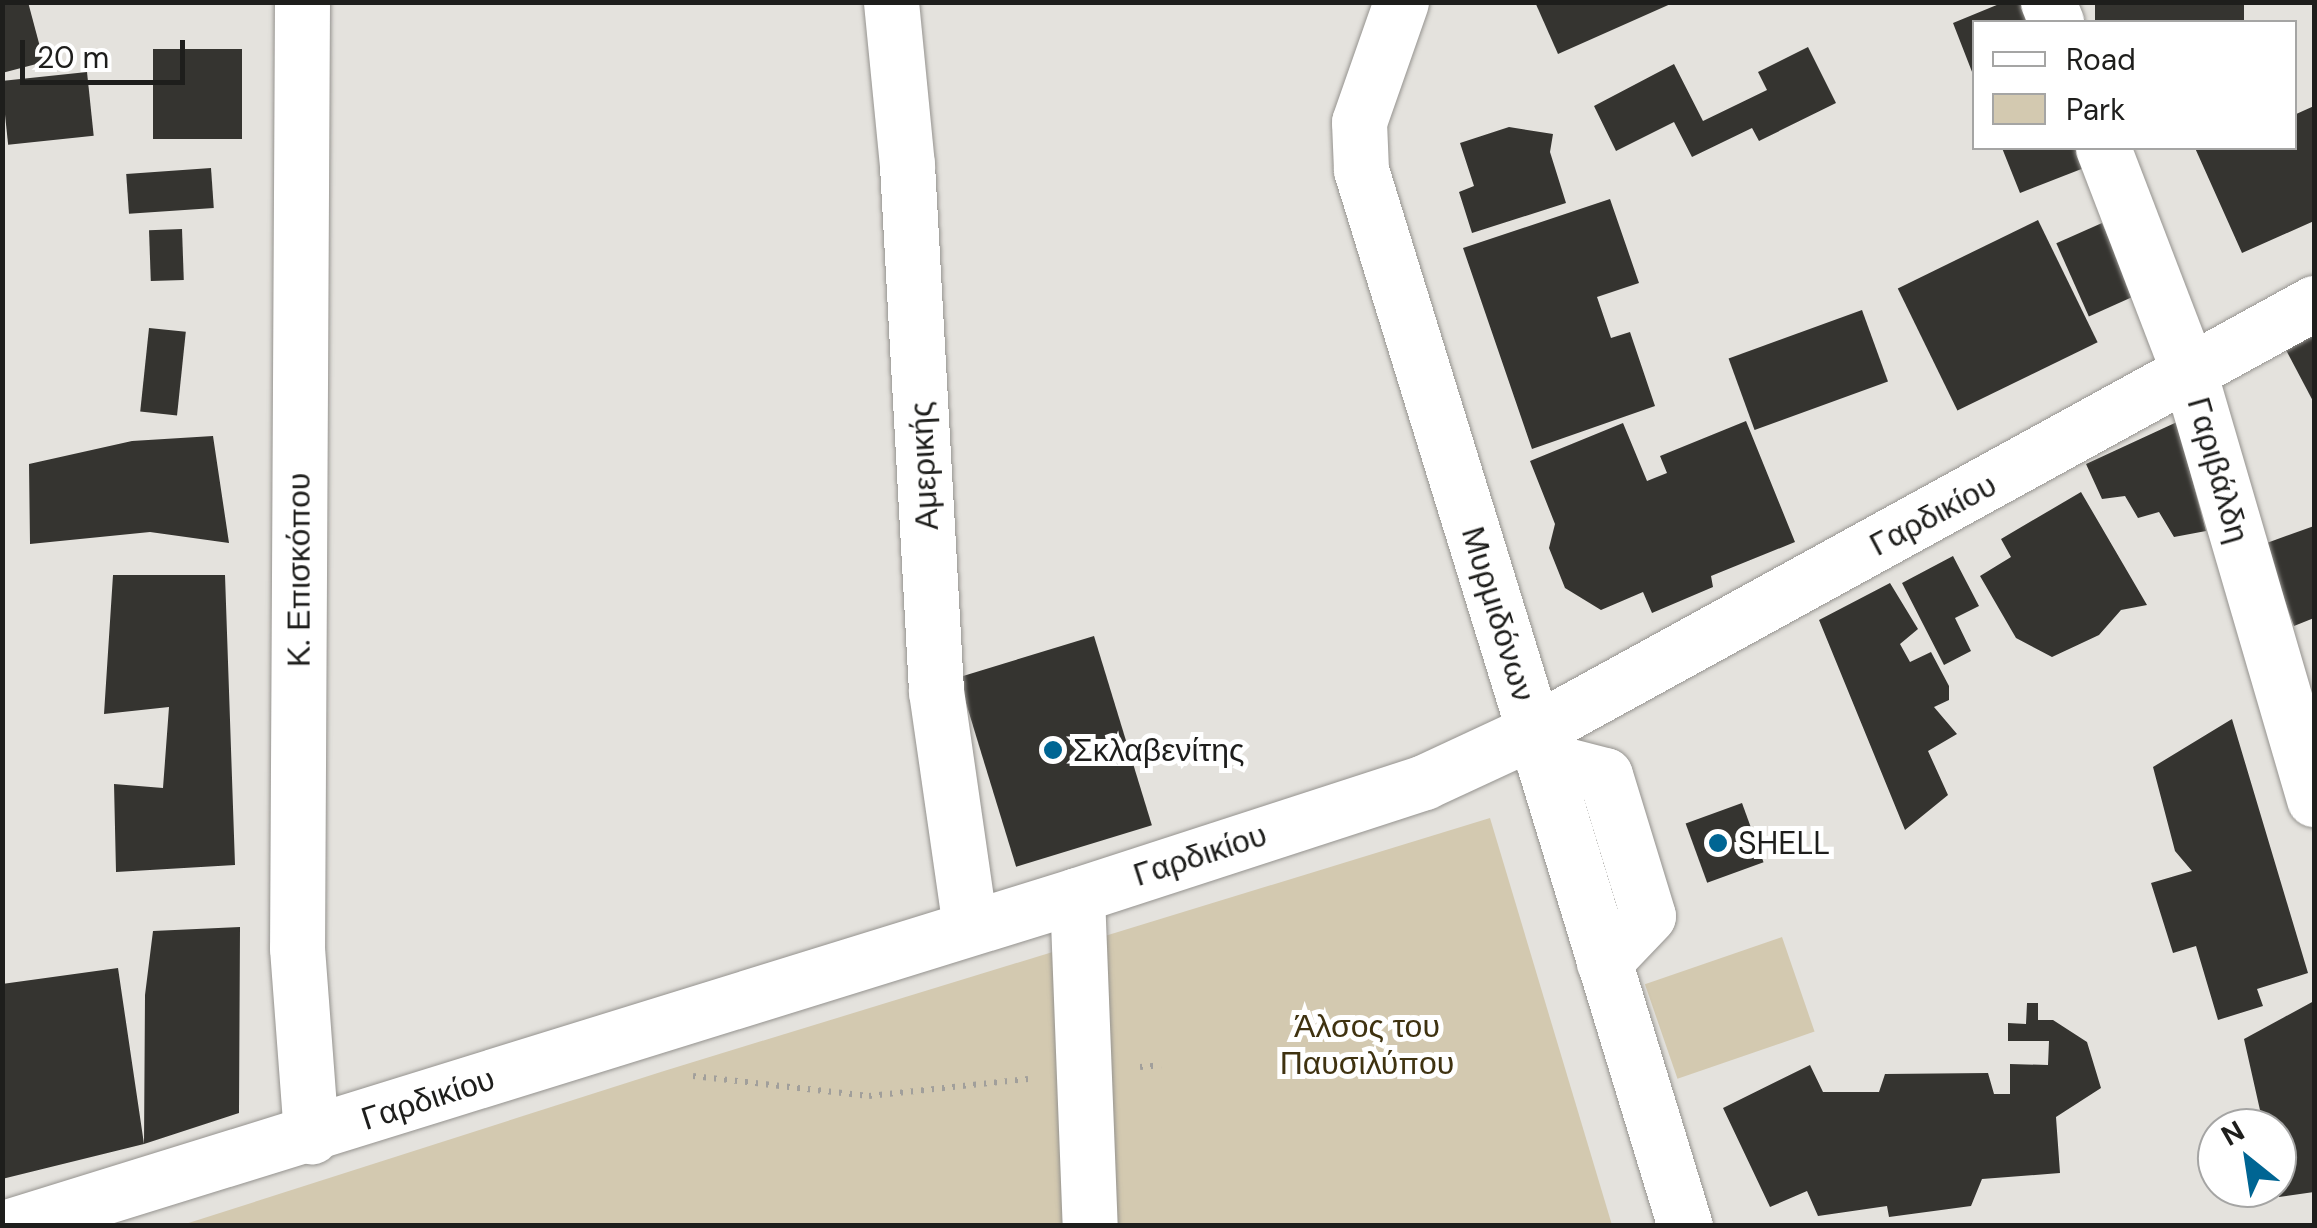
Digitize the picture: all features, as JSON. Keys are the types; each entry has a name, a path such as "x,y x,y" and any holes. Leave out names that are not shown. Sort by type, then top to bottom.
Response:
{"street":[{"name":"Κ. Επισκόπου","path":"302,2 297,948 311,1136"},
{"name":"Αμερικής","path":"891,2 907,165 936,690 970,927"},
{"name":"Μυρμιδόνων","path":"1401,2 1359,122 1361,170 1684,1226"},
{"name":"Γαριβάλδη","path":"2104,150 2190,376 2314,800"},
{"name":"Γαρδικίου","path":"12,1225 311,1136 1538,745 2314,303"},
{"path":"1076,895 1090,1226"}],"path":[{"path":"681,1074 869,1096 1160,1064"}],"green space":[{"name":"Άλσος του Παυσιλύπου","path":"1490,818 1612,1225 179,1226 664,1071"},
{"path":"1782,937 1815,1032 1677,1079 1645,984"}],"building":[{"path":"2,2 28,2 44,62 2,73"},
{"path":"1535,2 1675,2 1558,54"},
{"path":"2004,2 2039,2 2046,20 1972,20 1972,72 1953,23"},
{"path":"2095,2 2244,2 2244,20 2095,20"},
{"path":"1808,47 1836,103 1759,141 1752,128 1692,157 1674,122 1616,151 1594,106 1674,64 1703,121 1767,90 1758,72"},
{"path":"153,49 242,49 242,139 153,139"},
{"path":"87,72 94,136 8,145 2,81"},
{"path":"2314,106 2314,221 2242,253 2196,150 2297,150 2297,114"},
{"path":"1509,127 1553,134 1550,152 1566,203 1472,233 1459,192 1474,186 1460,143"},
{"path":"2003,150 2098,150 2102,161 2020,193"},
{"path":"211,168 214,208 129,214 126,174"},
{"path":"1610,199 1639,283 1597,297 1611,338 1630,332 1655,406 1532,449 1463,248"},
{"path":"2038,220 2098,342 1957,411 1898,288"},
{"path":"2102,223 2135,296 2089,316 2056,243"},
{"path":"182,229 184,280 151,281 149,230"},
{"path":"1862,310 1888,381 1755,430 1729,359"},
{"path":"149,328 186,332 177,415 140,412"},
{"path":"2314,334 2314,403 2286,350"},
{"path":"1746,421 1795,542 1711,576 1713,587 1652,613 1643,592 1601,610 1565,588 1549,548 1555,524 1530,461 1623,423 1647,481 1667,473 1660,456"},
{"path":"2177,422 2206,531 2174,537 2159,512 2138,518 2125,496 2102,499 2086,464"},
{"path":"213,436 229,543 150,532 30,544 29,464 132,441"},
{"path":"2081,492 2147,605 2121,610 2099,635 2052,657 2016,638 1980,576 2011,557 2001,539"},
{"path":"2314,526 2314,618 2294,626 2264,544"},
{"path":"1953,556 1979,606 1955,618 1971,651 1944,665 1902,583"},
{"path":"113,575 225,575 235,865 116,872 114,784 163,788 169,707 104,714"},
{"path":"1890,583 1918,629 1900,644 1910,662 1931,652 1949,686 1949,700 1934,707 1957,734 1928,751 1948,795 1905,830 1819,620"},
{"name":"Σκλαβενίτης","path":"1094,636 1152,825 1016,867 958,678"},
{"path":"2232,719 2308,973 2257,989 2263,1006 2218,1020 2196,946 2173,953 2151,883 2192,871 2175,851 2153,767"},
{"path":"1742,803 1764,862 1707,883 1686,824"},
{"path":"240,927 239,1113 144,1144 145,995 153,931"},
{"path":"118,968 144,1144 2,1179 2,984"},
{"path":"2314,1001 2314,1192 2297,1194 2297,1108 2260,1108 2244,1039"},
{"path":"2027,1003 2038,1003 2038,1020 2053,1020 2087,1042 2101,1088 2056,1117 2060,1173 1982,1179 1971,1206 1889,1217 1887,1206 1818,1216 1807,1191 1770,1207 1723,1108 1810,1065 1823,1092 1879,1092 1885,1074 1988,1073 1994,1094 2010,1094 2010,1064 2048,1065 2049,1041 2008,1041 2008,1023 2026,1024"}],"place":[{"name":"Σκλαβενίτης","path":"1053,750"},
{"name":"SHELL","path":"1718,843"}]}
